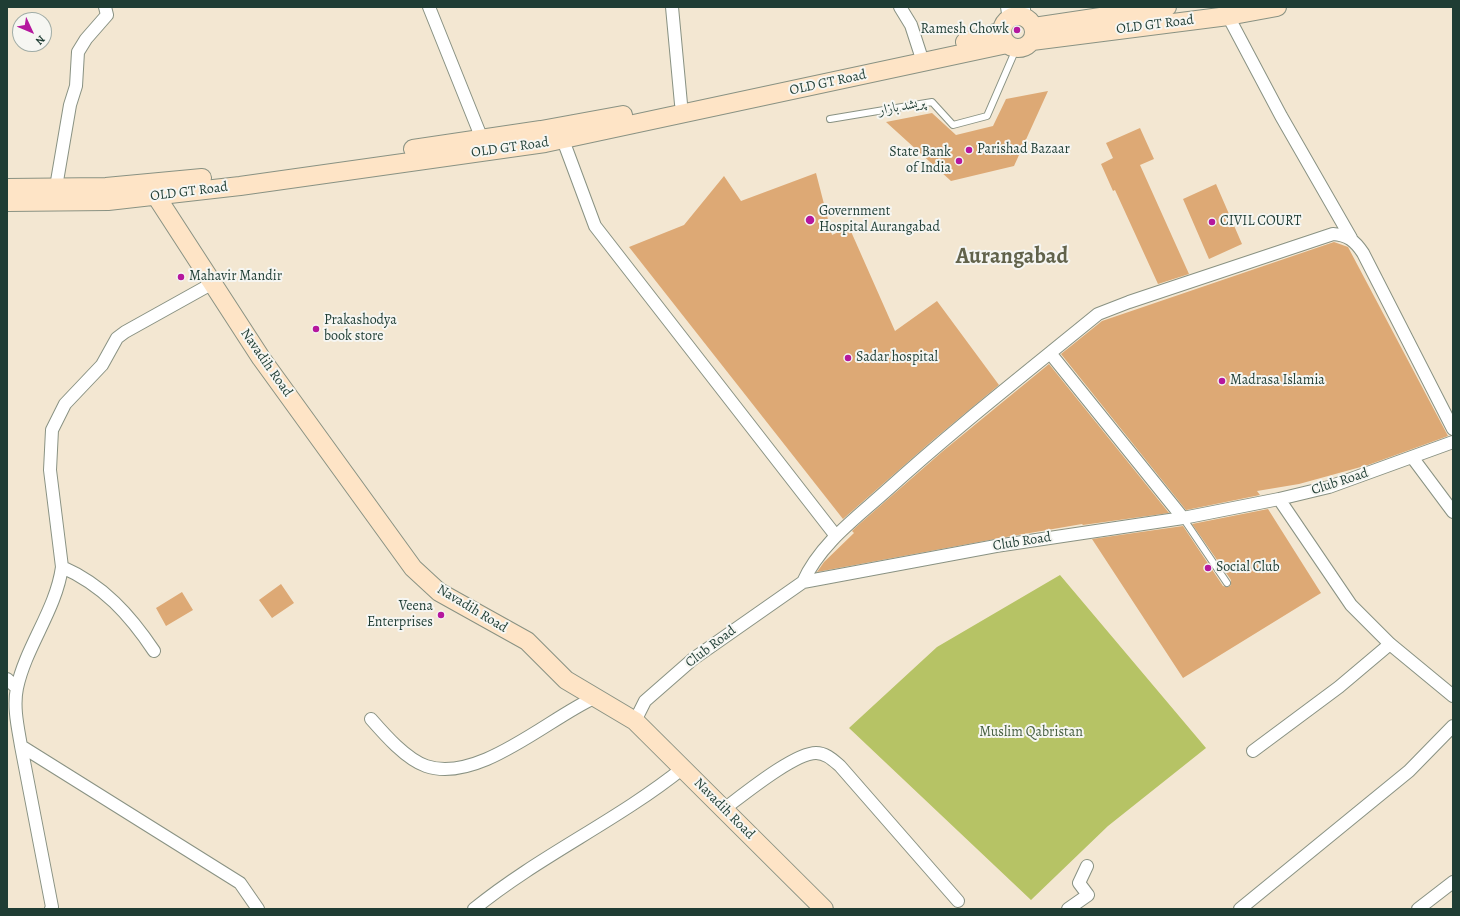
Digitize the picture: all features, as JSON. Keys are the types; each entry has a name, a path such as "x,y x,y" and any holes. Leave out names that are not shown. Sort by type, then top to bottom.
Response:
{"main road":[{"name":"OLD GT Road","path":"7,188 106,187 156,189 240,186 563,140 922,58 1017,27 1163,7"},
{"name":"OLD GT Road","path":"1017,27 1228,16 1277,7"},
{"name":"OLD GT Road","path":"7,202 108,201 156,189 236,175 541,130 922,58"},
{"name":"Navadih Road","path":"156,189 261,358 413,568 439,592 527,641 566,680 635,721 824,909"}],"street":[{"path":"56,187 70,105 76,86 78,52 86,39 107,15 105,7"},
{"path":"429,7 482,139"},
{"path":"672,7 682,104"},
{"path":"900,7 911,25 922,58"},
{"path":"1228,16 1281,116 1351,238 1363,253 1453,429"},
{"path":"563,140 595,226 836,536"},
{"path":"803,582 808,570 836,536 916,464 1098,314 1111,308 1333,234 1342,234 1351,238"},
{"path":"51,909 52,907 16,715 16,688 36,634 60,583 62,567 50,470 52,430 65,404 102,365 118,338 125,332 213,283"},
{"path":"1050,353 1183,518"},
{"name":"Club Road","path":"635,721 645,701 693,659 803,582 996,546 1183,518 1279,499 1329,487 1453,442"},
{"path":"1412,457 1453,512"},
{"path":"1279,499 1346,599 1390,644 1453,696"},
{"path":"62,567 95,585 118,604 138,626 154,651"},
{"path":"1253,751 1340,687 1390,644"},
{"path":"7,679 16,688"},
{"path":"371,718 388,738 411,757 426,766 443,769 466,766 520,743 577,705 594,698"},
{"path":"1240,909 1409,770 1453,726"},
{"path":"21,746 240,884 258,909"},
{"path":"724,809 769,777 804,756 817,753 829,756 840,766 958,901"},
{"path":"474,909 530,868 622,813 683,768"},
{"path":"1068,909 1088,895 1079,883 1087,866"},
{"path":"1418,909 1453,882"}],"lane":[{"name":"پریشد بازار","path":"830,119 932,102 953,125 987,116 1017,27"},
{"path":"1183,518 1227,583"}],"green space":[{"name":"Muslim Qabristan","path":"1060,575 1206,748 1108,826 1031,900 849,728 937,647"}],"building":[{"name":"Parishad Bazaar","path":"1048,91 1014,166 951,181 886,122 932,113 956,135 993,126 1006,99"},
{"path":"1140,128 1154,159 1140,165 1189,274 1158,284 1115,190 1113,191 1101,164 1113,158 1106,143"},
{"name":"Sadar hospital","path":"816,173 832,235 849,227 895,331 937,301 999,385 933,440 843,519 629,247 684,225 724,176 741,201"},
{"name":"CIVIL COURT","path":"1216,184 1242,244 1209,259 1183,199"},
{"name":"Madrasa Islamia","path":"1334,242 1348,247 1448,436 1368,465 1299,484 1257,491 1260,495 1186,510 1061,354 1102,321"},
{"path":"1049,364 1169,513 1082,524 817,572 824,562 854,533 852,531 856,527 943,451"},
{"name":"Social Club","path":"1268,509 1321,593 1183,678 1092,539 1183,526 1223,586 1228,587 1231,585 1231,580 1192,524"},
{"path":"281,584 294,603 272,618 259,600"},
{"path":"182,592 193,610 166,626 156,608"}],"place":[{"name":"Ramesh Chowk","path":"1017,30"},
{"name":"Parishad Bazaar","path":"969,150"},
{"name":"State Bank of India","path":"959,161"},
{"name":"Government Hospital Aurangabad","path":"810,220"},
{"name":"CIVIL COURT","path":"1212,222"},
{"name":"Mahavir Mandir","path":"181,277"},
{"name":"Prakashodya book store","path":"316,329"},
{"name":"Sadar hospital","path":"848,358"},
{"name":"Madrasa Islamia","path":"1222,381"},
{"name":"Social Club","path":"1208,568"},
{"name":"Veena Enterprises","path":"441,615"}],"district":[{"name":"Aurangabad","path":"1012,258"}]}
